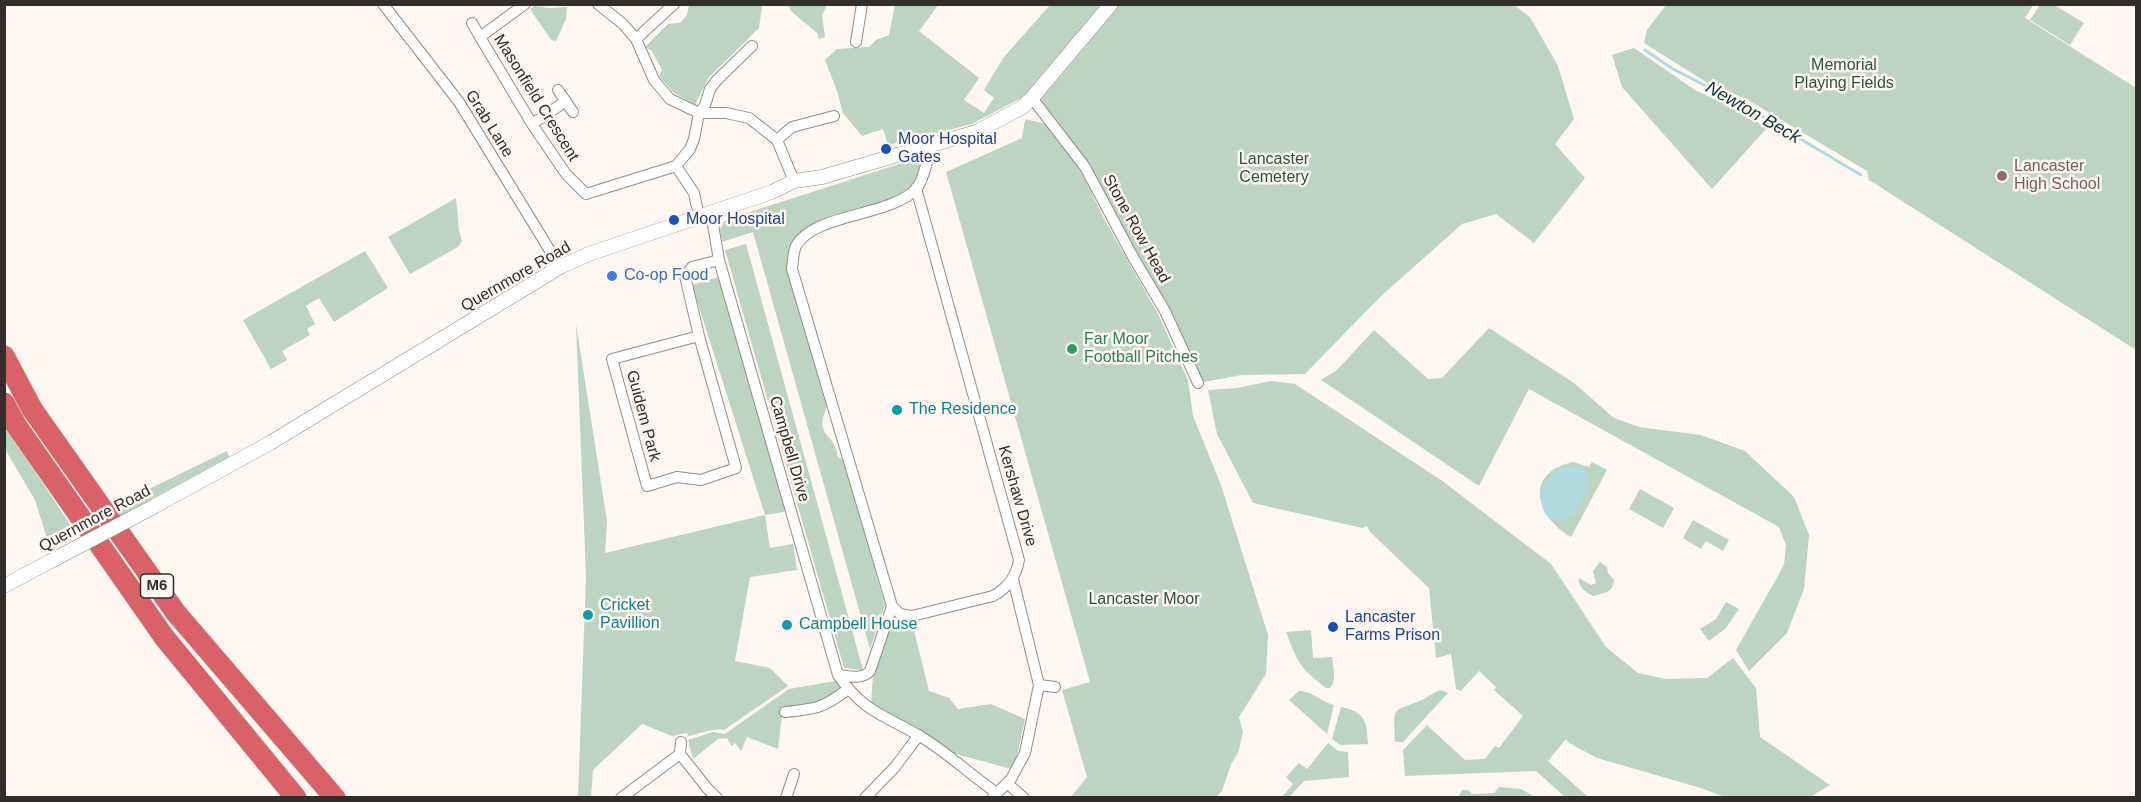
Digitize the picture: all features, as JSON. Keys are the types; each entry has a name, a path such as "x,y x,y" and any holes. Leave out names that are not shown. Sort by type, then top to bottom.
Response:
{"highway":[{"name":"M6","path":"4,356 32,409 176,613 335,798"},
{"name":"M6","path":"4,403 16,425 164,637 296,798"}],"street":[{"name":"Grab Lane","path":"383,4 459,102 560,267"},
{"name":"Masonfield Crescent","path":"480,37 525,4"},
{"path":"598,4 623,24 636,39 654,80 670,99 699,113 726,113 748,118 777,140 794,181"},
{"path":"636,39 674,4"},
{"path":"856,42 862,4"},
{"name":"Quernmore Road","path":"4,586 270,443 560,267 589,254 772,192 794,181 822,177 976,132 1021,108 1032,98 1111,4"},
{"name":"Masonfield Crescent","path":"471,24 531,124 567,174 586,194 676,166"},
{"path":"697,207 694,193 676,166 694,140 699,113 717,81 752,46"},
{"path":"558,90 573,112"},
{"name":"Stone Row Head","path":"1032,98 1085,166 1132,257 1165,311 1198,383"},
{"path":"531,124 566,102"},
{"path":"777,140 792,127 834,116"},
{"path":"931,145 926,165 916,188 894,202 810,230 796,246 792,269 892,606 900,614 912,616 993,596 1005,590 1013,579"},
{"name":"Kershaw Drive","path":"916,188 1019,560 1013,579"},
{"name":"Campbell Drive","path":"711,213 719,260 838,675 867,708 919,735 994,795"},
{"name":"Guidem Park","path":"699,336 612,359 646,486 677,477 701,480 736,468 699,336 685,276 692,267 719,260"},
{"path":"994,795 1008,784 1025,753 1039,685 1013,579"},
{"path":"838,675 860,676 870,671 892,606"},
{"path":"1039,685 1055,687"},
{"path":"785,712 814,709 829,703 848,689"},
{"path":"865,798 895,767 919,735"},
{"path":"681,742 680,754 717,798"},
{"path":"621,798 680,754"},
{"path":"786,798 794,774"},
{"path":"1008,784 1024,798"}],"green space":[{"path":"760,4 762,6 759,28 709,77 695,105 673,92 659,76 662,70 652,51 645,47 668,24 680,23 687,15 689,5"},
{"path":"788,5 827,5 822,15 825,37 819,39 817,33 791,11"},
{"path":"895,5 938,5 919,31 979,78 964,100 984,113 994,98 984,90 1004,57 1050,5 1103,5 1023,97 972,124 888,145 883,129 862,136 843,113 825,60 837,49 869,47 876,40 889,35"},
{"name":"Lancaster Cemetery","path":"1111,5 1514,5 1530,17 1558,66 1574,119 1555,144 1585,178 1534,243 1496,214 1462,224 1380,297 1305,374 1242,375 1198,383 1085,167 1032,98"},
{"name":"Lancaster High School","path":"1666,5 2033,5 2025,18 2136,88 2136,350 1869,180 1867,171 1748,100 1706,82 1644,43 1647,30"},
{"path":"2040,5 2054,5 2084,23 2070,45 2030,20"},
{"path":"535,6 567,7 566,19 556,41 551,40 530,9"},
{"path":"1634,48 1695,90 1749,115 1766,129 1712,189 1622,87 1612,55"},
{"name":"Lancaster Moor","path":"1025,119 1049,125 1083,175 1104,219 1158,314 1188,380 1193,416 1221,485 1268,635 1266,674 1239,717 1243,732 1238,753 1231,764 1222,791 1216,797 1071,797 1087,777 1062,690 1090,682 946,172 1022,138"},
{"path":"924,156 913,186 892,199 809,227 792,244 787,269 827,407 822,424 838,457 843,459 885,605 870,649 753,232 722,242 720,229 725,220"},
{"path":"456,198 462,241 458,247 410,274 388,237"},
{"path":"746,244 863,670 844,668 725,250"},
{"path":"365,251 388,288 334,322 319,298 306,306 315,324 307,329 310,335 282,351 287,360 271,369 243,320"},
{"path":"718,277 785,508 784,512 765,515 692,285"},
{"path":"576,324 607,521 605,553 765,515 770,548 793,544 797,570 750,577 735,661 770,668 788,686 724,730 710,730 688,736 687,733 672,736 642,724 593,770 591,798 578,797 586,576"},
{"path":"1489,328 1574,383 1614,418 1639,427 1701,435 1745,451 1794,497 1809,535 1804,589 1787,633 1749,671 1736,650 1784,565 1786,545 1779,527 1529,389 1479,486 1321,380 1337,370 1374,330 1428,379 1442,378"},
{"path":"1271,381 1295,384 1441,480 1551,564 1606,647 1638,673 1666,679 1707,678 1733,658 1756,688 1760,737 1830,785 1810,797 1725,797 1597,758 1569,743 1566,739 1548,761 1588,797 1565,797 1536,771 1405,776 1403,750 1427,725 1465,760 1485,759 1495,746 1499,748 1523,716 1494,690 1496,687 1479,671 1461,691 1456,689 1451,654 1436,658 1429,588 1370,532 1367,526 1362,528 1253,503 1217,434 1208,390 1237,388"},
{"path":"4,425 77,535 51,551 35,500 5,449"},
{"path":"227,451 229,457 119,517 114,506"},
{"path":"1573,462 1589,467 1592,462 1607,470 1571,537 1550,518 1543,507 1540,496 1541,485 1547,476 1557,468"},
{"path":"1640,489 1674,508 1663,528 1629,509"},
{"path":"1693,520 1729,540 1723,551 1706,541 1701,549 1683,538"},
{"path":"1600,562 1607,567 1608,573 1614,580 1612,588 1607,592 1593,596 1581,586 1579,578 1591,585 1596,583 1593,571"},
{"path":"1726,602 1739,609 1726,628 1709,641 1700,629 1716,619"},
{"path":"893,616 912,623 929,691 949,698 958,709 991,704 1025,719 1017,757 1011,769 953,753 871,706 873,673"},
{"path":"1311,630 1313,658 1332,657 1334,678 1330,688 1326,688 1305,669 1297,658 1286,632"},
{"path":"835,681 843,687 822,700 807,705 783,707 778,749 747,737 741,751 735,743 732,746 727,738 718,739 693,759 688,740 713,732 725,734 789,689"},
{"path":"1441,690 1448,693 1403,742 1395,742 1394,721 1397,711"},
{"path":"1299,691 1307,692 1334,705 1327,734 1289,700"},
{"path":"1341,707 1355,712 1363,719 1367,729 1368,744 1340,745 1332,739"},
{"path":"1328,743 1338,751 1348,752 1349,777 1304,781 1289,797 1282,797 1293,784 1286,777 1299,763 1307,769"},
{"path":"1499,787 1521,789 1535,797 1460,798 1459,796 1462,790 1468,790 1472,794 1494,793"}],"water":[{"path":"1570,466 1581,467 1585,470 1588,489 1574,514 1572,513 1565,520 1555,520 1548,516 1543,508 1541,499 1543,488 1548,479 1557,471"}],"waterway":[{"name":"Newton Beck","path":"1645,50 1673,69 1745,106 1861,175"}],"place":[{"name":"Moor Hospital Gates","path":"886,149"},
{"name":"Lancaster High School","path":"2002,176"},
{"name":"Moor Hospital","path":"674,220"},
{"name":"Co-op Food","path":"612,276"},
{"name":"Far Moor Football Pitches","path":"1072,349"},
{"name":"The Residence","path":"897,410"},
{"name":"Cricket Pavillion","path":"588,615"},
{"name":"Campbell House","path":"787,625"},
{"name":"Lancaster Farms Prison","path":"1333,627"}],"park label":[{"name":"Memorial Playing Fields","path":"1844,75"}]}
